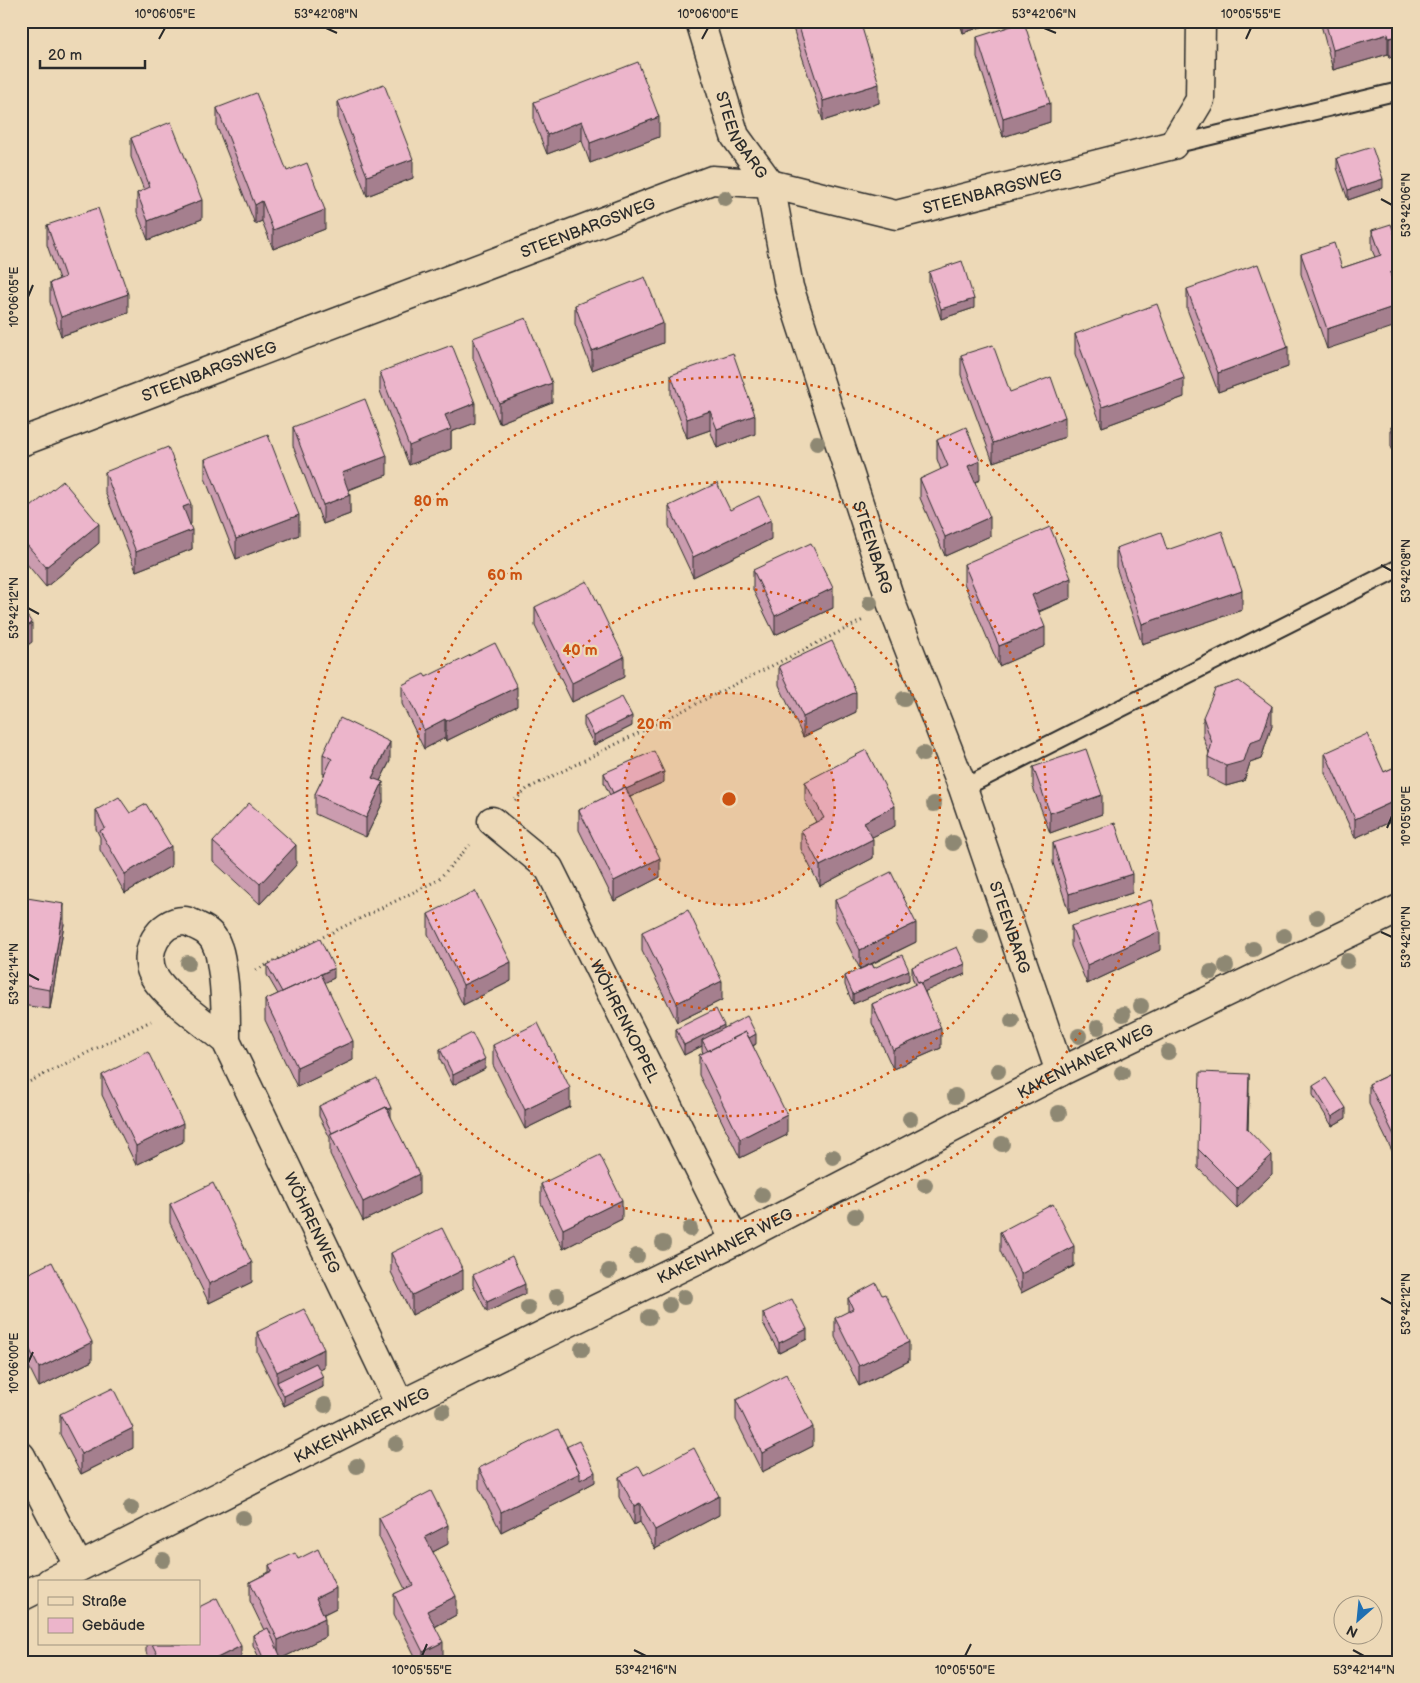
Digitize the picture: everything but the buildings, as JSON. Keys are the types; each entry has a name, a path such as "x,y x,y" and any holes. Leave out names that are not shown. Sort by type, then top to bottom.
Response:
{"street":[{"name":"STEENBARG","path":"700,21 735,136 770,184 789,287 892,605 963,788 1060,1072"},
{"path":"1172,145 1200,100 1201,21"},
{"name":"STEENBARGSWEG","path":"21,442 712,180 770,184 896,215 1172,145"},
{"name":"WÖHRENKOPPEL","path":"492,821 549,868 735,1241"},
{"name":"KAKENHANER WEG","path":"54,1580 400,1405 735,1241 1060,1072 1399,910"},
{"name":"WÖHRENWEG","path":"226,1041 183,1006 153,976 150,968 151,949 154,941 160,933 174,923 185,921 194,924 212,936 218,947 225,986 226,1041 400,1405"},
{"path":"21,1456 79,1567"},
{"path":"21,1597 38,1588"}],"lane":[{"path":"1172,145 1399,91"},
{"path":"963,788 1399,568"}],"path":[{"path":"225,986 438,880 492,821 527,789 892,605"},
{"path":"21,1086 183,1006"}]}
